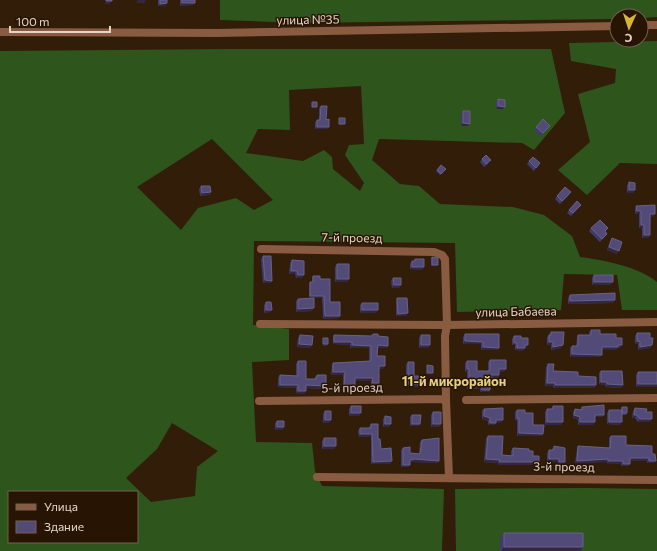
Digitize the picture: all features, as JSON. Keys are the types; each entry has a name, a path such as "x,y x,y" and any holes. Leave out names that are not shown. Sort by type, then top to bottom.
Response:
{"street":[{"name":"улица №35","path":"0,32 217,33 609,26"},
{"name":"7-й проезд","path":"261,249 434,252 442,255 445,258 447,325"},
{"name":"улица Бабаева","path":"260,324 447,325 657,322"},
{"path":"447,325 445,336 449,478"},
{"path":"466,400 657,398"},
{"name":"5-й проезд","path":"259,401 446,400"},
{"name":"3-й проезд","path":"317,477 657,480"}],"green space":[{"path":"220,0 657,0 657,17 649,18 649,8 609,8 609,19 299,23 220,20"},
{"path":"649,41 657,41 657,164 620,163 587,195 558,170 590,142 578,94 615,83 616,69 571,61 569,43 609,42 609,48 649,48"},
{"path":"551,49 565,113 534,150 522,143 379,139 372,160 400,184 419,186 440,204 513,207 544,215 572,236 580,257 610,262 631,268 641,272 657,282 657,310 622,310 617,275 564,274 561,310 457,312 455,243 254,241 253,325 289,329 289,360 252,362 256,442 312,443 315,471 322,486 444,489 442,551 0,551 0,51","holes":["361,86 364,144 349,145 345,155 364,183 360,191 333,169 332,157 324,150 303,161 246,153 258,129 290,130 289,90","212,139 273,200 254,210 236,198 198,208 181,230 137,187","172,423 218,451 197,467 195,496 151,502 126,478 157,449"]},
{"path":"455,489 657,489 657,551 456,551"}],"building":[{"path":"160,0 167,0 167,3 160,4"},
{"path":"182,0 195,0 195,3 182,3"},
{"path":"498,99 505,100 505,107 498,106"},
{"path":"312,102 317,102 317,107 312,107"},
{"path":"321,106 327,106 326,120 329,119 329,127 317,127 317,120 320,120"},
{"path":"463,111 470,111 470,124 463,123"},
{"path":"339,118 345,118 345,124 339,124"},
{"path":"543,119 550,126 543,133 536,127"},
{"path":"486,155 491,160 486,164 482,159"},
{"path":"533,157 540,163 536,168 529,161"},
{"path":"441,165 446,169 441,174 437,170"},
{"path":"629,182 635,183 635,190 629,190"},
{"path":"201,186 210,186 211,192 202,193"},
{"path":"565,187 571,192 562,201 557,196"},
{"path":"577,201 581,205 573,213 569,210"},
{"path":"655,205 655,214 650,214 650,235 644,235 644,225 641,225 641,211 637,211 636,206"},
{"path":"600,220 608,228 605,231 607,234 602,239 591,228"},
{"path":"612,238 622,242 619,251 609,247"},
{"path":"263,256 271,256 272,281 265,280"},
{"path":"432,257 438,258 438,265 432,265"},
{"path":"415,259 424,259 424,267 412,267 412,261 415,261"},
{"path":"292,260 304,261 304,275 298,275 297,271 291,271"},
{"path":"337,264 349,264 349,279 337,279"},
{"path":"594,275 613,275 613,282 594,282"},
{"path":"313,276 320,276 320,279 330,279 330,302 340,302 340,316 325,316 324,296 310,296 310,282 313,282"},
{"path":"393,278 401,278 401,285 394,285"},
{"path":"615,293 615,300 570,301 570,295"},
{"path":"314,298 314,308 298,309 298,299"},
{"path":"397,298 407,298 408,313 398,314"},
{"path":"266,302 271,302 272,310 266,310"},
{"path":"362,303 378,303 378,310 362,310"},
{"path":"591,330 600,330 600,334 616,334 616,338 622,338 622,345 618,345 618,347 602,347 602,355 572,354 572,346 578,346 578,335 591,335"},
{"path":"551,332 564,332 563,345 553,347 553,342 549,342 549,335 551,335"},
{"path":"637,333 650,333 650,338 653,338 652,345 640,347 640,342 637,341"},
{"path":"373,334 388,337 388,346 378,345 377,356 385,356 385,366 379,366 379,383 372,383 373,378 355,378 355,387 344,387 345,372 333,372 333,363 371,361 371,346 352,345 352,342 334,342 334,335 372,336"},
{"path":"465,334 499,334 499,348 483,347 483,342 465,341"},
{"path":"300,335 313,336 312,345 299,344"},
{"path":"421,335 430,335 430,345 421,345"},
{"path":"514,336 528,338 528,345 525,345 525,348 517,348 517,343 514,343"},
{"path":"323,338 328,338 328,344 323,344"},
{"path":"490,360 506,360 506,369 499,369 499,375 491,375 490,390 482,390 482,386 469,386 469,369 467,369 467,361 477,361 477,371 490,371"},
{"path":"298,361 306,361 306,379 316,379 317,375 326,375 326,386 306,385 306,391 298,391 298,385 280,385 280,375 298,376"},
{"path":"408,362 414,362 414,376 423,376 423,385 408,384"},
{"path":"548,364 554,364 553,371 578,372 578,376 596,377 596,385 555,385 555,383 547,383"},
{"path":"427,365 433,366 433,373 427,373"},
{"path":"601,371 622,371 623,385 601,382"},
{"path":"638,372 657,372 657,384 638,384"},
{"path":"604,405 604,415 595,415 595,422 580,422 580,417 574,415 575,409 582,410 582,407"},
{"path":"351,406 361,406 361,413 351,413"},
{"path":"553,406 563,406 563,422 547,422 547,409 553,409"},
{"path":"622,407 627,407 627,413 622,413"},
{"path":"503,408 503,420 496,420 496,423 490,423 490,418 484,416 484,409"},
{"path":"635,408 647,409 646,412 652,412 652,419 640,419 637,415 634,415"},
{"path":"517,410 525,410 525,413 533,413 533,425 544,425 543,434 519,433 519,418 517,418"},
{"path":"609,410 622,410 622,422 609,422"},
{"path":"325,411 331,411 331,420 325,420"},
{"path":"433,412 441,412 441,424 433,424"},
{"path":"412,415 421,415 420,424 412,424"},
{"path":"385,416 391,417 391,424 385,424"},
{"path":"277,421 284,421 284,427 277,427"},
{"path":"371,424 378,424 378,439 380,439 381,449 391,448 392,461 373,462 372,434 360,434 360,428 371,428"},
{"path":"488,436 503,436 502,455 513,456 513,448 529,449 529,451 533,451 533,456 539,456 539,462 499,462 500,460 486,459"},
{"path":"611,436 626,436 626,445 652,446 652,454 655,454 656,461 649,461 649,458 630,458 630,464 623,464 623,461 608,461 608,459 577,461 578,446 610,448"},
{"path":"324,438 336,438 336,446 324,446"},
{"path":"439,438 439,461 415,459 410,460 410,465 403,465 403,448 410,447 410,453 420,454 422,440"},
{"path":"554,446 565,448 565,462 559,462 559,459 549,459 549,450 554,450"},
{"path":"504,533 583,533 583,547 504,547"}],"district":[{"name":"11-й микрорайон","path":"454,381"}]}
